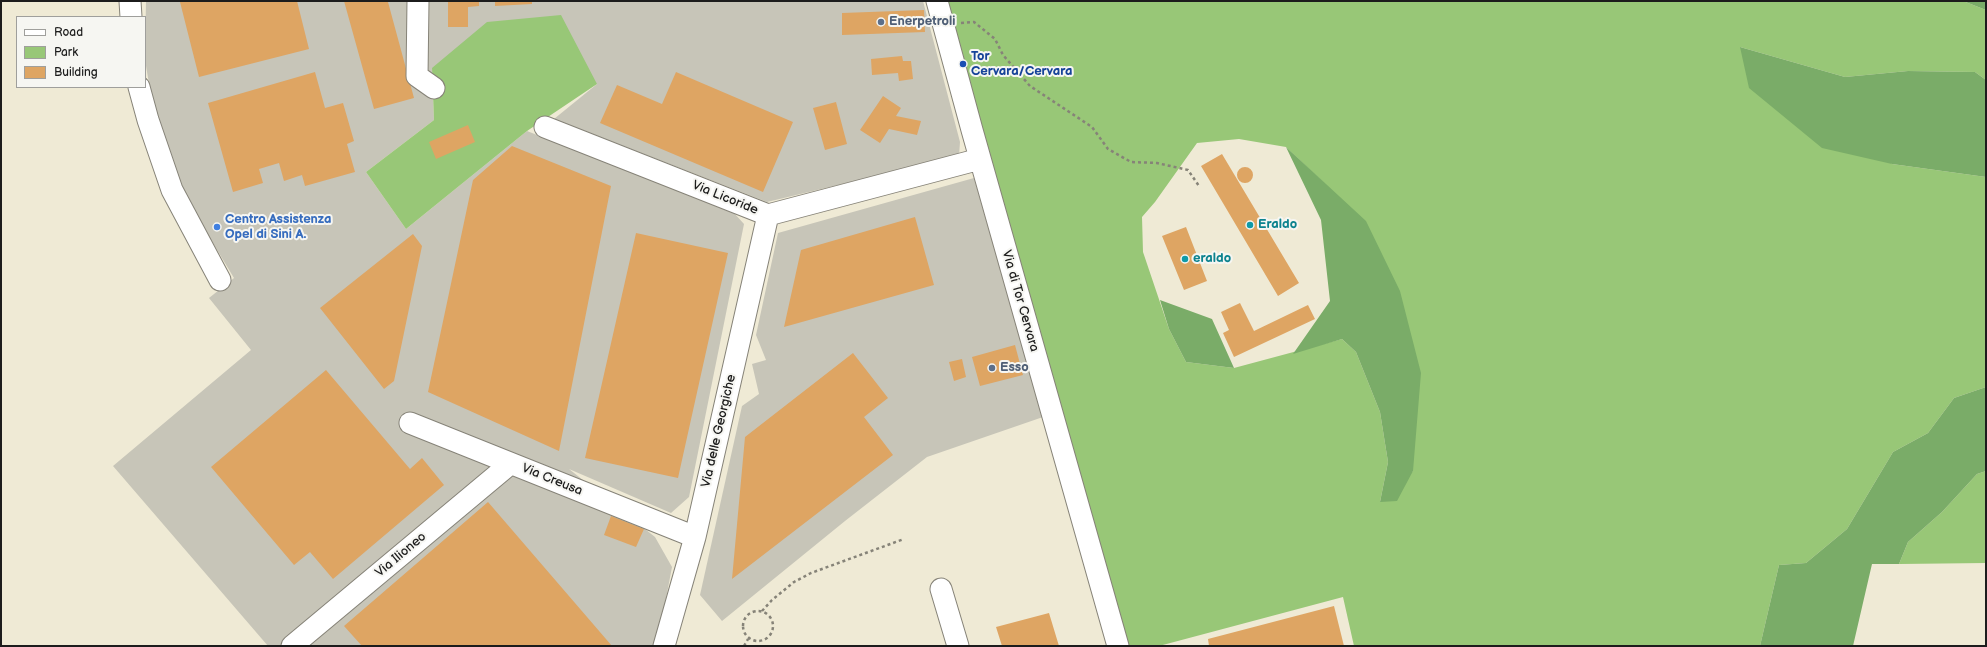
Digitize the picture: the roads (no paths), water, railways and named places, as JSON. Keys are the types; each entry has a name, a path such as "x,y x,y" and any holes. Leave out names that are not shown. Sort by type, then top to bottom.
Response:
{"street":[{"path":"130,1 132,16"},
{"path":"418,1 417,76 434,88"},
{"name":"Via di Tor Cervara","path":"937,1 980,159 1118,646"},
{"path":"139,88 148,120 172,190 220,280"},
{"name":"Via Licoride","path":"545,127 768,215 980,159"},
{"name":"Via delle Georgiche","path":"664,646 695,537 768,215"},
{"name":"Via Creusa","path":"410,423 695,537"},
{"name":"Via Ilioneo","path":"292,646 510,464"},
{"path":"941,589 958,646"}],"place":[{"name":"Enerpetroli","path":"881,22"},
{"name":"Tor Cervara/Cervara","path":"963,64"},
{"name":"Eraldo","path":"1250,225"},
{"name":"Centro Assistenza Opel di Sini A.","path":"217,227"},
{"name":"eraldo","path":"1185,259"},
{"name":"Esso","path":"992,368"}]}
